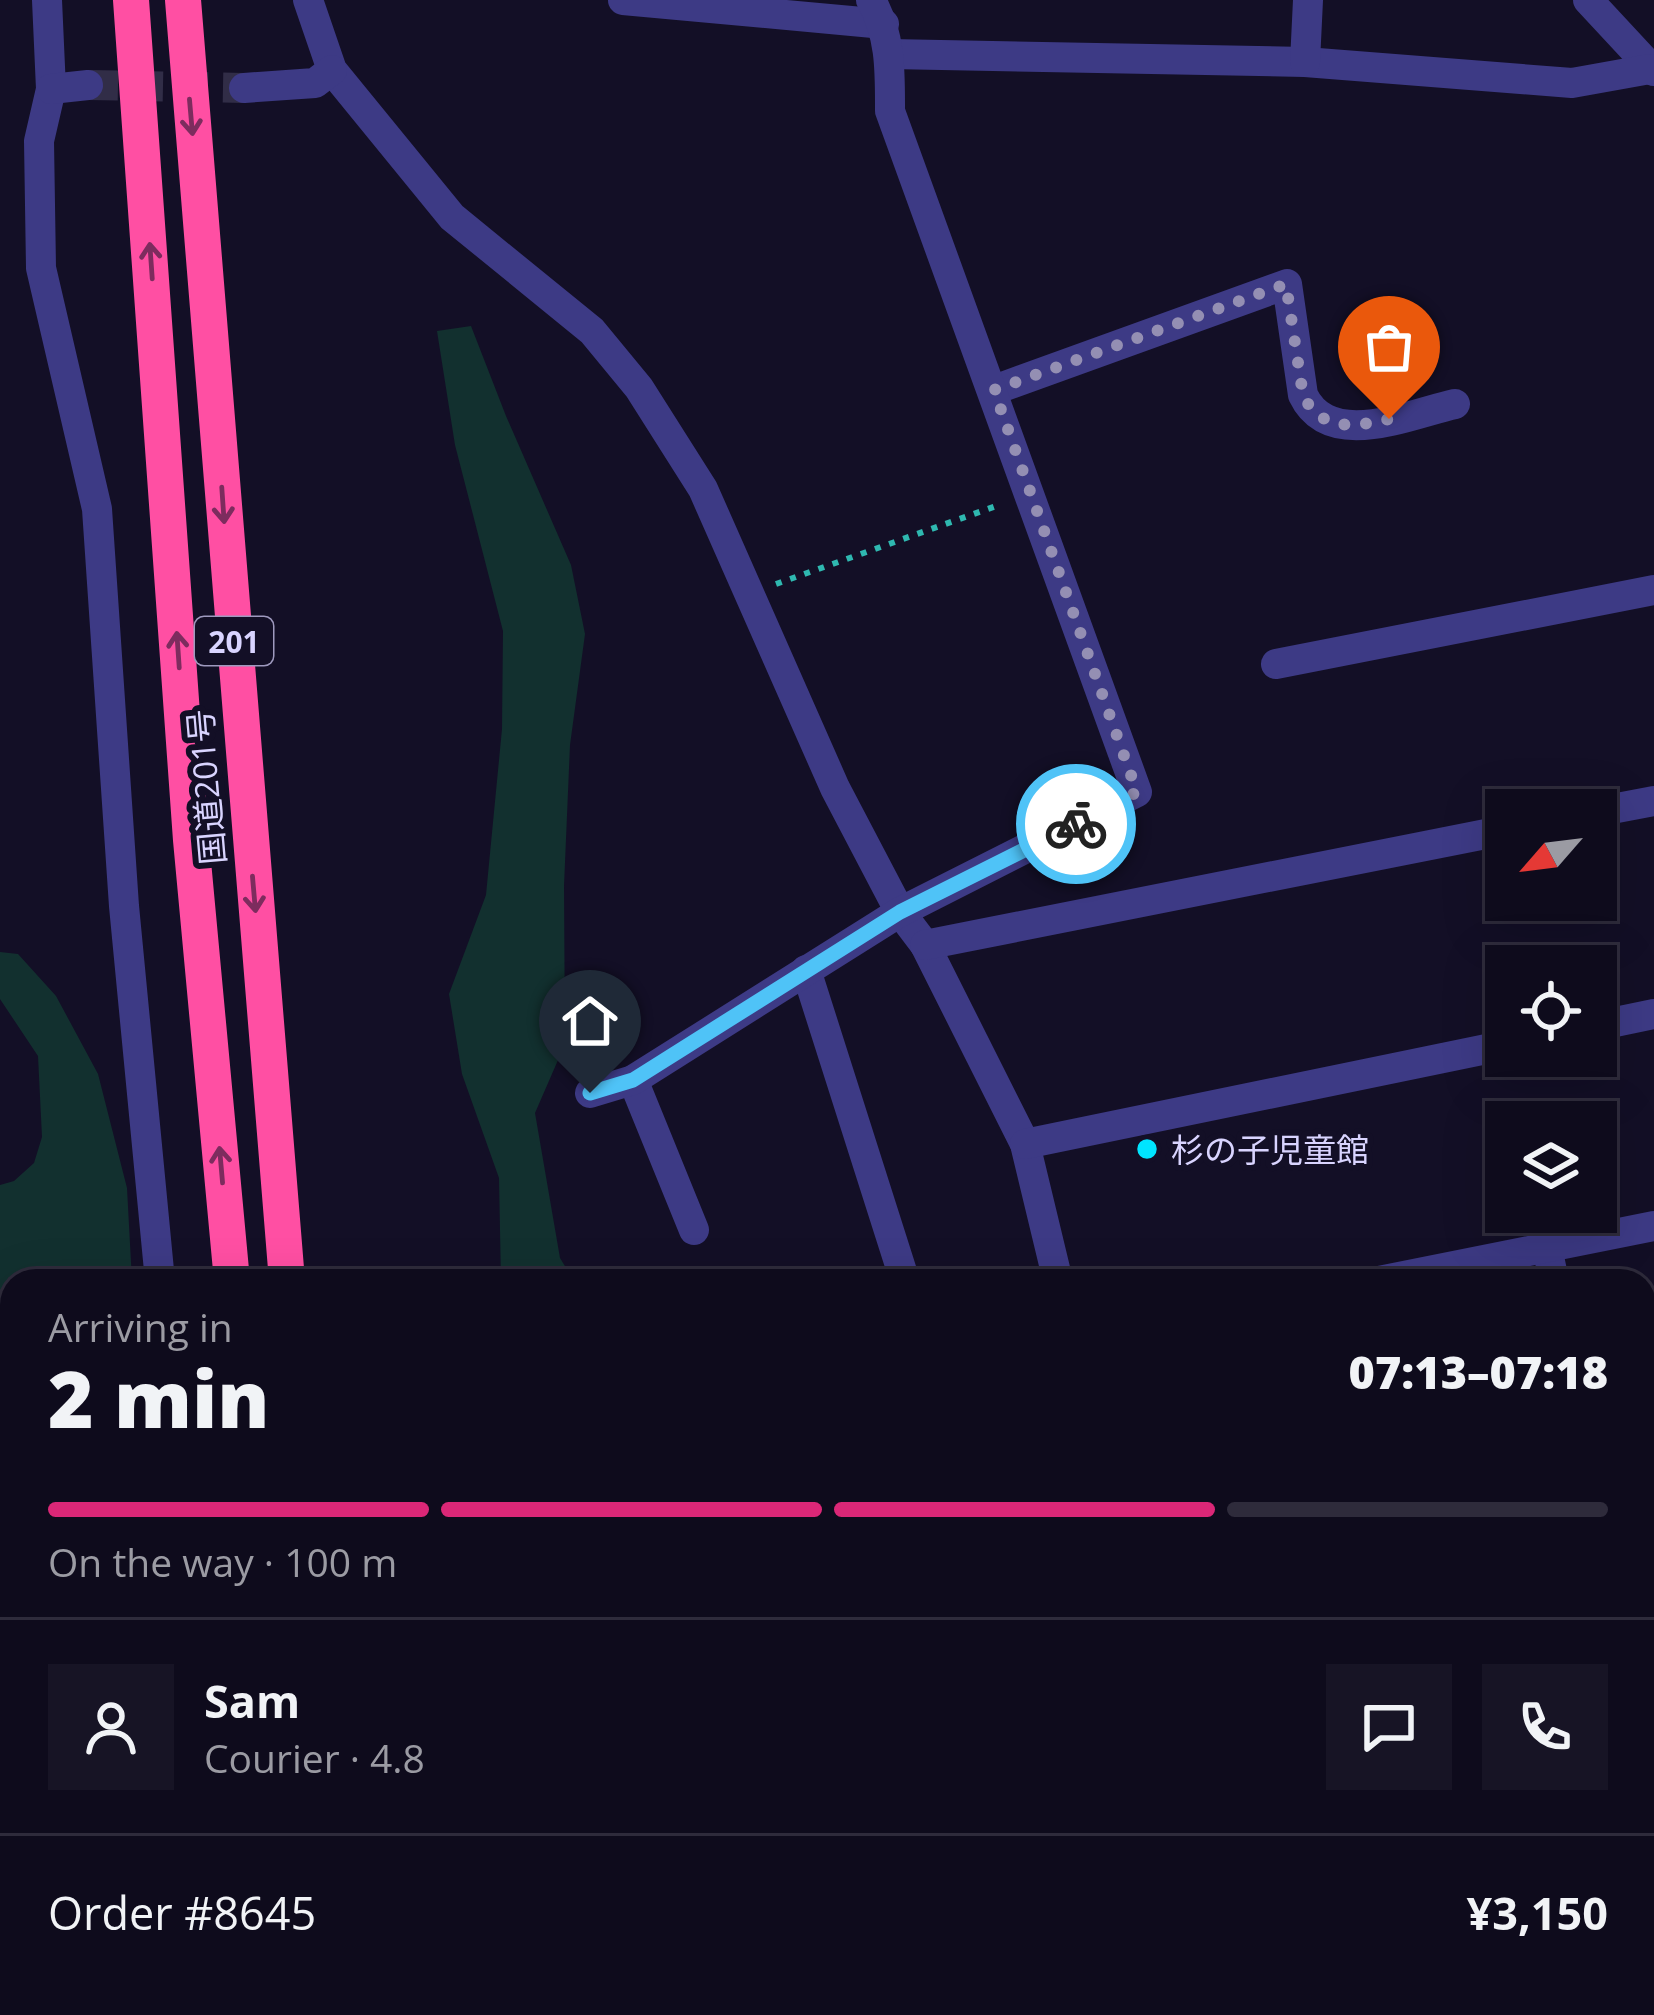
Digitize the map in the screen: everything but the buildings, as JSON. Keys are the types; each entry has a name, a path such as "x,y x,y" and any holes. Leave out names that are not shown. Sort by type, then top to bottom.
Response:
{"highway":[{"name":"国道201号","path":"131,0 190,840 231,1269"},
{"name":"国道201号","path":"183,0 286,1269"}],"street":[{"path":"47,0 51,89 39,141 41,268 97,509 124,906 159,1269"},
{"path":"308,0 332,70 452,217 592,331 639,388 703,489 835,788 900,912 925,945 1025,1144 1055,1269"},
{"path":"623,0 1571,83 1652,70"},
{"path":"1305,62 1308,0"},
{"path":"1588,0 1652,70"},
{"path":"590,1093 633,1080 900,912 1137,792 890,111 882,26"},
{"path":"244,88 315,83 332,70"},
{"path":"51,89 88,85"},
{"path":"994,390 1286,284 1303,395 1310,410 1324,421 1355,427 1456,404"},
{"path":"1276,664 1654,590"},
{"path":"1617,808 1654,801"},
{"path":"925,945 1485,834"},
{"path":"806,970 901,1269"},
{"path":"1617,1022 1654,1014"},
{"path":"1025,1144 1485,1049"},
{"path":"633,1080 694,1230"},
{"path":"1437,1269 1654,1226"},
{"path":"1547,1246 1552,1269"}],"path":[{"path":"750,593 1031,494"}],"green space":[{"path":"471,326 571,565 585,634 570,745 564,886 565,1044 535,1113 560,1258 567,1269 501,1269 499,1178 462,1074 449,994 486,895 502,729 503,631 455,445 437,331"},
{"path":"0,952 18,954 56,996 98,1074 127,1188 131,1269 0,1269 0,1185 14,1181 34,1163 42,1137 38,1056 0,999"}],"tunnel":[{"path":"88,85 244,88"}],"way so far":[{"path":"1076,824 1137,792 994,390 1286,284 1303,395 1310,410 1324,421 1355,427 1389,419"}],"place":[{"name":"杉の子児童館","path":"1147,1149"}],"route":[{"path":"590,1093 633,1080 900,912 1076,824"}]}
